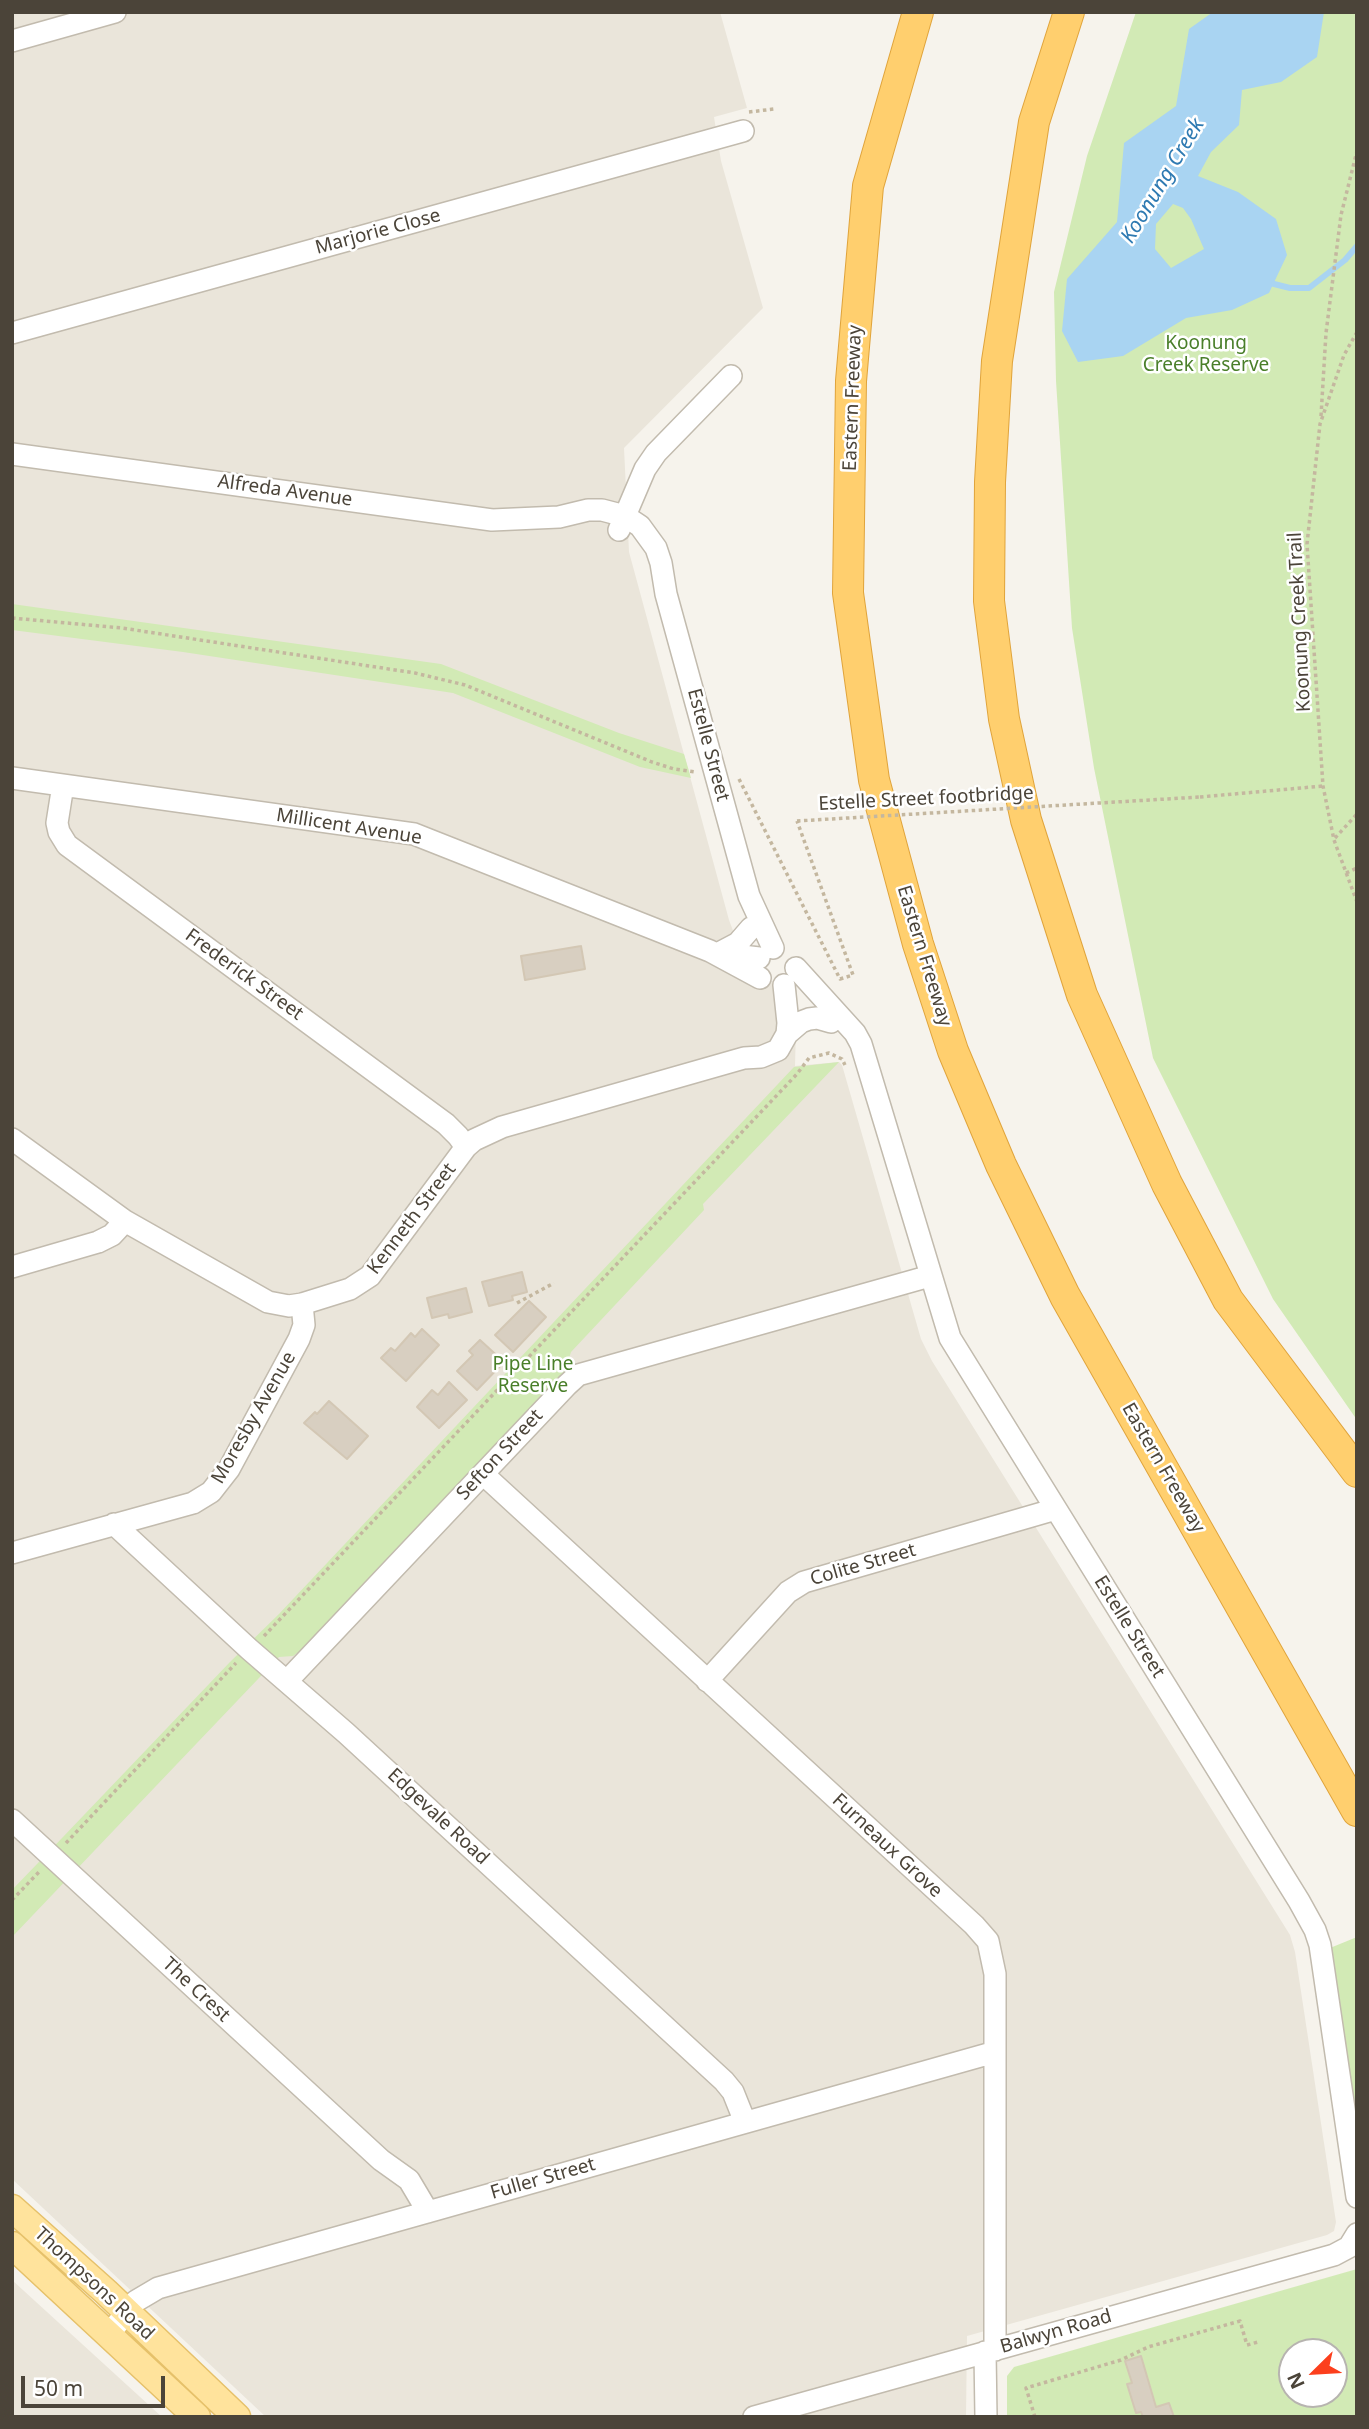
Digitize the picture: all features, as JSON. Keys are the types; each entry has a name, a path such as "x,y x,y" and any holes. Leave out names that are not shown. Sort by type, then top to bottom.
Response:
{"highway":[{"name":"Eastern Freeway","path":"918,12 868,186 851,381 848,593 874,780 918,944 953,1051 1001,1165 1065,1296 1357,1811"},
{"path":"1069,12 1034,122 997,360 990,482 989,601 1004,719 1026,820 1082,995 1167,1184 1228,1300 1357,1472"}],"main road":[{"name":"Thompsons Road","path":"12,2208 237,2417"},
{"name":"Thompsons Road","path":"18,2253 197,2417"}],"street":[{"path":"12,41 115,12"},
{"name":"Marjorie Close","path":"12,333 745,122"},
{"path":"622,523 645,469 656,453 731,376"},
{"name":"Alfreda Avenue","path":"12,454 492,520 559,517 603,525 622,523"},
{"name":"Estelle Street","path":"622,523 642,549 666,594 749,896 773,970 855,1033 861,1044 950,1338 1315,1930 1320,1945 1357,2197"},
{"name":"Millicent Avenue","path":"12,778 414,834 714,952 773,970"},
{"name":"Frederick Street","path":"62,785 57,822 59,832 67,845 446,1124 466,1147"},
{"name":"Estelle Street","path":"749,896 751,928 773,970 808,998 831,1022 870,1072"},
{"path":"714,952 738,943 751,928"},
{"path":"773,970 788,1023 787,1034"},
{"name":"Kenneth Street","path":"744,1058 766,1044 776,1029 773,970"},
{"path":"787,1034 809,1019 831,1022"},
{"name":"Kenneth Street","path":"12,1139 125,1221 256,1296 278,1305 302,1304 350,1289 370,1276 466,1147 484,1134 744,1058 761,1057 778,1050 787,1034"},
{"path":"12,1267 98,1242 113,1234 125,1221"},
{"name":"Sefton Street","path":"287,1681 567,1385 585,1371 930,1276"},
{"name":"Moresby Avenue","path":"12,1553 194,1503 211,1492 221,1481 299,1339 304,1325 302,1304"},
{"name":"Furneaux Grove","path":"483,1474 988,1941 994,1962 995,2052 990,2351 986,2417"},
{"name":"Colite Street","path":"707,1681 788,1592 804,1582 1056,1509"},
{"name":"Edgevale Road","path":"114,1524 724,2081 733,2092 746,2122"},
{"name":"The Crest","path":"12,1820 381,2160 409,2180 419,2214"},
{"name":"Fuller Street","path":"109,2334 125,2312 143,2295 158,2288 995,2052"},
{"name":"Balwyn Road","path":"754,2417 1334,2255 1343,2252 1356,2237"}],"path":[{"path":"745,122 774,109"},
{"path":"1321,424 1326,333 1341,215 1357,151"},
{"name":"Koonung Creek Trail","path":"1357,332 1343,355 1321,424 1308,525 1307,562 1323,786 1334,839 1357,902"},
{"path":"12,618 122,628 415,673 465,685 674,769 691,773 714,768"},
{"name":"Estelle Street footbridge","path":"714,768 729,765 733,768 840,979 853,975 797,821 1323,786"},
{"path":"1334,839 1357,814"},
{"path":"1346,873 1357,868"},
{"path":"12,1900 788,1084 809,1058 829,1053 837,1055 845,1064 852,1086 870,1072"},
{"path":"517,1303 554,1283"},
{"path":"1035,2417 1026,2388 1121,2360 1148,2347 1240,2320 1247,2345 1258,2342"}],"shaded area":[{"path":"12,12 720,12 747,108 714,117 721,161 763,308 624,448 629,552 729,920 749,973 797,990 795,1066 839,1062 842,1065 921,1339 932,1361 1290,1935 1295,1952 1336,2222 1334,2231 1327,2235 967,2336 966,2417 266,2417 12,2179"},
{"path":"12,2280 162,2417 12,2417"}],"green space":[{"name":"Koonung Creek Reserve","path":"1136,12 1357,12 1357,1420 1273,1299 1153,1058 1094,768 1072,628 1056,381 1054,292 1087,156"},
{"path":"12,604 441,664 619,733 684,754 691,778 640,767 453,693 183,652 12,630"},
{"name":"Pipe Line Reserve","path":"839,1062 703,1204 704,1210 571,1352 564,1374 307,1646 293,1656 279,1657 12,1937 12,1890 279,1614 794,1067"},
{"path":"1357,1937 1357,2123 1330,1948"},
{"path":"1357,2269 1357,2417 1007,2417 1007,2376 1014,2367"}],"water":[{"name":"Koonung Creek","path":"1213,12 1324,12 1317,57 1281,82 1242,90 1239,125 1211,152 1198,176 1238,192 1276,219 1287,255 1269,293 1232,310 1186,318 1123,356 1078,362 1062,331 1067,279 1117,222 1124,143 1176,106 1189,29","holes":["1173,204 1183,208 1191,219 1204,249 1171,268 1155,249 1156,224"]}],"building":[{"path":"581,946 585,969 525,980 521,956"},
{"path":"522,1272 527,1292 512,1296 513,1300 489,1306 482,1282"},
{"path":"466,1288 472,1312 449,1318 448,1314 432,1318 427,1298"},
{"path":"529,1301 546,1317 513,1352 495,1335"},
{"path":"422,1329 439,1345 406,1381 381,1358 391,1348 395,1351 411,1333 415,1337"},
{"path":"480,1340 504,1362 477,1390 457,1371 473,1355 469,1351"},
{"path":"449,1382 467,1400 439,1428 417,1407 432,1390 438,1395"},
{"path":"329,1401 368,1436 347,1459 304,1423"},
{"path":"1141,2356 1156,2407 1169,2403 1174,2417 1143,2417 1141,2412 1136,2413 1127,2384 1132,2383 1125,2361"}],"waterway":[{"path":"1274,284 1290,288 1309,288 1345,260 1357,246"}]}
